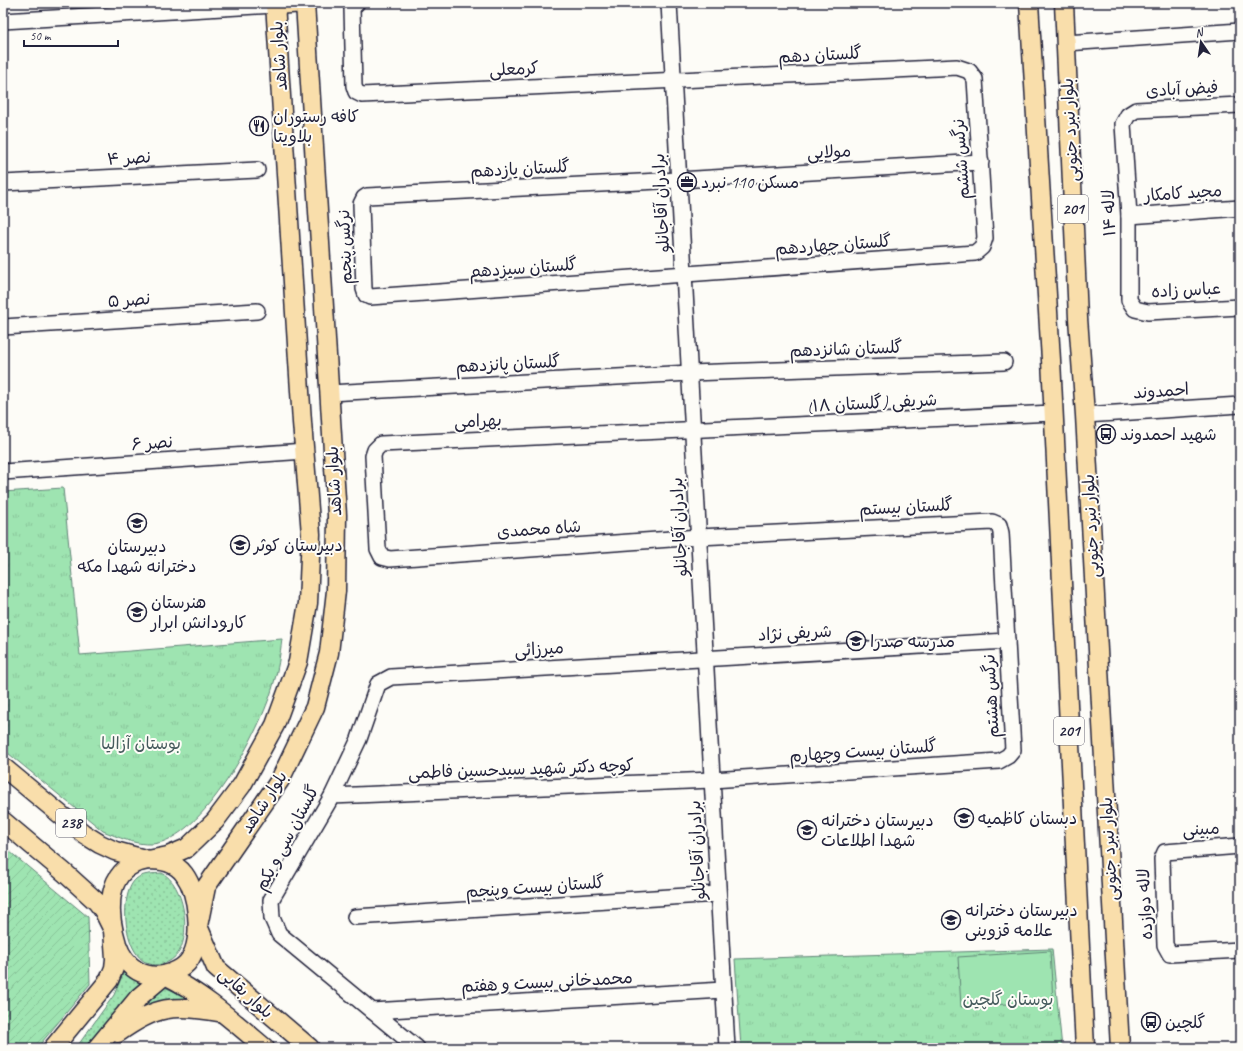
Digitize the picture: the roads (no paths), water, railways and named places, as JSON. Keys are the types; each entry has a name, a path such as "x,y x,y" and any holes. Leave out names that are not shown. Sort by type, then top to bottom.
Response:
{"main road":[{"path":"275,4 305,3"},
{"name":"بلوار شاهد","path":"198,926 206,887 280,780 316,707 329,652 336,591 337,515 305,3"},
{"name":"بلوار نبرد جنوبی","path":"1029,3 1053,413 1085,1048"},
{"name":"بلوار نبرد جنوبی","path":"1064,3 1078,318 1085,415 1120,1048"},
{"name":"بلوار شاهد","path":"148,860 168,856 187,848 215,821 242,785 275,725 298,662 308,603 311,534 304,451 275,4"},
{"path":"304,451 332,448"},
{"name":"238","path":"3,767 84,834 115,851 148,860"},
{"name":"238","path":"3,821 97,902 113,930"},
{"path":"53,1048 109,980 114,968 115,959 111,902 115,884 122,872 134,865 148,860 163,860 173,865 183,873 191,886 198,926 196,947 189,960 177,970 165,975 139,997 98,1048"},
{"name":"بلوار بقایی","path":"198,926 216,968 310,1048"},
{"path":"113,930 120,950 130,967 148,975 165,975"},
{"name":"بلوار بقایی","path":"165,975 189,988 223,1012 265,1048"},
{"path":"98,1048 139,1018 155,1011 169,1008 190,1008 223,1012"}],"street":[{"name":"کرمعلی","path":"357,3 352,8 356,92 362,95 674,81"},
{"name":"برادران آقاجانلو","path":"669,3 727,1048"},
{"path":"3,21 275,4"},
{"path":"1066,43 1240,31"},
{"name":"گلستان دهم","path":"674,81 957,67 969,71"},
{"name":"نرگس ششم","path":"969,71 974,79 981,162 984,238 982,247"},
{"name":"فیض آبادی","path":"1128,115 1136,110 1240,105"},
{"name":"لاله ۱۴","path":"1128,115 1123,124 1129,216 1129,300 1135,309"},
{"name":"مولایی","path":"679,180 981,162"},
{"name":"نصر ۴","path":"3,184 257,170"},
{"name":"گلستان یازدهم","path":"364,198 367,196 679,180"},
{"name":"نرگس پنجم","path":"364,198 361,204 364,288 366,295"},
{"name":"مجید کامکار","path":"1129,216 1240,208"},
{"name":"گلستان چهاردهم","path":"684,275 975,253 982,247"},
{"name":"گلستان سیزدهم","path":"366,295 370,297 684,275"},
{"name":"عباس زاده","path":"1135,309 1148,312 1240,307"},
{"name":"نصر ۵","path":"3,327 257,311"},
{"name":"گلستان شانزدهم","path":"690,374 1004,362"},
{"name":"گلستان پانزدهم","path":"329,393 690,374"},
{"name":"احمدوند","path":"1085,415 1240,405"},
{"name":"شریفی (گلستان ۱۸)","path":"693,431 1053,413"},
{"name":"بهرامی","path":"382,557 378,548 373,456 375,450 381,444 693,431"},
{"name":"نصر ۶","path":"3,472 304,451"},
{"name":"گلستان بیستم","path":"699,537 992,522 999,525 1001,533 1007,640"},
{"name":"شاه محمدی","path":"382,557 398,558 699,537"},
{"name":"شریفی نژاد","path":"705,658 1007,640"},
{"name":"نرگس هشتم","path":"1007,640 1013,750"},
{"name":"میرزائی","path":"378,684 391,677 705,658"},
{"name":"گلستان سی و یکم","path":"378,684 359,739 332,796 271,900 272,918 279,934 417,1048"},
{"name":"گلستان بیست وچهارم","path":"712,780 999,761 1008,756 1013,750"},
{"name":"کوچه دکتر شهید سیدحسین فاطمی","path":"332,796 712,780"},
{"name":"مبینی","path":"1165,852 1240,846"},
{"name":"لاله دوازده","path":"1165,852 1162,859 1165,945 1170,954 1240,950"},
{"name":"گلستان بیست وپنجم","path":"355,917 718,894"},
{"name":"محمدخانی بیست و هفتم","path":"372,1011 723,990"}],"place":[{"name":"کافه رستوران بلاویتا","path":"259,126"},
{"name":"مسکن 110 نبرد","path":"687,182"},
{"name":"شهید احمدوند","path":"1106,434"},
{"name":"دبیرستان دخترانه شهدا مکه","path":"137,523"},
{"name":"دبیرستان کوثر","path":"240,545"},
{"name":"هنرستان کارودانش ابرار","path":"137,612"},
{"name":"مدرسه صدرا","path":"856,641"},
{"name":"دبستان کاظمیه","path":"964,818"},
{"name":"دبیرستان دخترانه شهدا اطلاعات","path":"807,830"},
{"name":"دبیرستان دخترانه علامه قزوینی","path":"951,920"},
{"name":"گلچین","path":"1151,1022"}],"park label":[{"name":"بوستان آزالیا","path":"141,743"},
{"name":"بوستان گلچین","path":"1008,999"}]}
